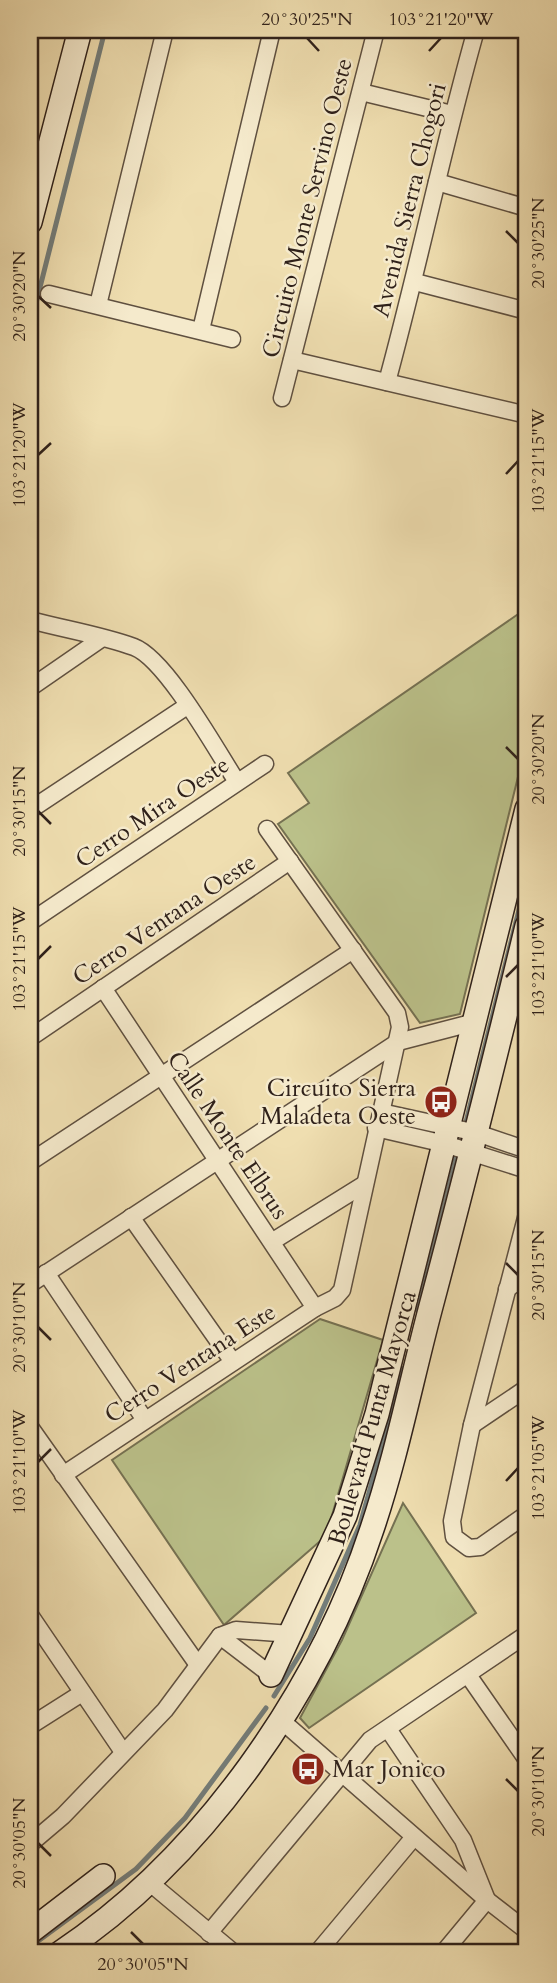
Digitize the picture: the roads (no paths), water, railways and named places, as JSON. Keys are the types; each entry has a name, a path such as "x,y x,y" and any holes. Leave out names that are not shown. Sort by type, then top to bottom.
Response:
{"street":[{"path":"30,222 34,176 80,30"},
{"path":"98,305 165,30"},
{"path":"201,330 272,30"},
{"name":"Circuito Monte Servino Oeste","path":"282,398 376,30"},
{"name":"Avenida Sierra Chogori","path":"387,382 415,282 452,114 476,30"},
{"path":"361,92 452,114"},
{"path":"437,182 527,208"},
{"path":"415,282 527,310"},
{"path":"49,294 232,339"},
{"path":"292,360 527,415"},
{"path":"30,620 135,648 154,661 237,782"},
{"path":"30,688 101,639"},
{"path":"30,810 187,706"},
{"name":"Cerro Mira Oeste","path":"30,922 265,764"},
{"name":"Boulevard Punta Mayorca","path":"271,1675 345,1516 377,1413 527,809"},
{"path":"267,829 397,1013 398,1042 363,1185 273,1241"},
{"name":"Cerro Ventana Oeste","path":"30,1038 290,861"},
{"name":"Boulevard Punta Mayorca","path":"60,1953 149,1882 195,1831 282,1721 324,1645 372,1530 474,1143 527,926"},
{"path":"30,1163 353,950"},
{"name":"Calle Monte Elbrus","path":"103,988 215,1161 273,1241 316,1308"},
{"path":"30,1284 398,1042 475,1022"},
{"path":"381,1112 447,1136 474,1143 527,1150"},
{"path":"376,1128 447,1136"},
{"path":"474,1143 527,1170"},
{"name":"Cerro Ventana Este","path":"62,1475 335,1298 342,1290 363,1185"},
{"path":"527,1214 472,1425 452,1521 454,1537 469,1548 480,1547 527,1514"},
{"path":"131,1217 233,1362"},
{"path":"46,1273 145,1420"},
{"path":"507,1289 527,1275"},
{"path":"472,1425 527,1388"},
{"path":"30,1427 198,1665"},
{"path":"30,1615 123,1752"},
{"path":"30,1844 63,1816 165,1710 220,1636 236,1630 291,1634"},
{"path":"209,1933 370,1740 527,1634"},
{"path":"220,1636 271,1675"},
{"path":"468,1675 527,1760"},
{"path":"30,1726 82,1693"},
{"path":"282,1721 340,1774 527,1931"},
{"path":"388,1729 463,1840 487,1900"},
{"path":"317,1953 414,1836"},
{"path":"30,1931 103,1876"},
{"path":"149,1882 234,1953"},
{"path":"443,1953 487,1900"}],"waterway":[{"path":"30,327 105,30"},
{"path":"465,1126 527,878"},
{"path":"418,1311 456,1158"},
{"path":"274,1696 310,1638 360,1525 404,1368"},
{"path":"30,1947 136,1869 185,1818 266,1708"}],"place":[{"name":"Circuito Sierra Maladeta Oeste","path":"441,1102"},
{"name":"Mar Jonico","path":"308,1769"}]}
